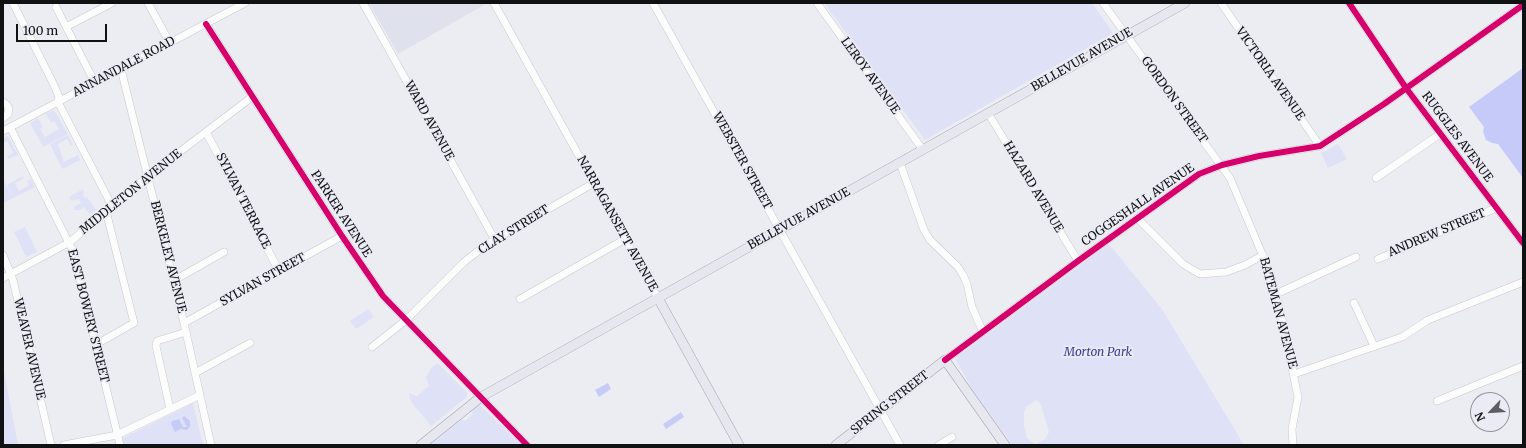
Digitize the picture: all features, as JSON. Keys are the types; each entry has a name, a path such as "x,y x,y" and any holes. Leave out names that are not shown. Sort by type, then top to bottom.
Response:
{"main road":[{"name":"BELLEVUE AVENUE","path":"420,445 481,397 1185,3"},
{"name":"NARRAGANSETT AVENUE","path":"658,298 739,445"},
{"name":"SPRING STREET","path":"836,445 945,360"},
{"path":"945,360 1005,445"}],"street":[{"path":"13,3 54,85 59,97 58,102 112,206"},
{"path":"66,27 112,3"},
{"path":"148,3 170,43"},
{"name":"ANNANDALE ROAD","path":"3,131 245,3"},
{"name":"WARD AVENUE","path":"363,3 495,240"},
{"name":"NARRAGANSETT AVENUE","path":"494,3 658,298"},
{"name":"WEBSTER STREET","path":"653,3 900,445"},
{"name":"LEROY AVENUE","path":"817,3 923,150"},
{"name":"GORDON STREET","path":"1103,3 1222,165"},
{"name":"VICTORIA AVENUE","path":"1221,3 1320,146"},
{"name":"RUGGLES AVENUE","path":"1349,3 1406,88 1523,243"},
{"name":"COGGESHALL AVENUE","path":"945,360 1078,261 1199,174 1222,165 1259,156 1320,146 1406,88 1523,5"},
{"path":"56,7 95,83"},
{"name":"PARKER AVENUE","path":"206,24 382,296 527,445"},
{"name":"BERKELEY AVENUE","path":"121,69 184,323 211,445"},
{"name":"MIDDLETON AVENUE","path":"3,278 70,242 148,176 252,96"},
{"path":"3,102 9,109 8,114 3,118"},
{"name":"HAZARD AVENUE","path":"988,113 1078,261"},
{"name":"EAST BOWERY STREET","path":"10,128 70,242 120,445"},
{"name":"SYLVAN TERRACE","path":"206,132 279,271"},
{"path":"1376,178 1440,134"},
{"path":"900,163 924,230 930,240 958,267 963,275 967,284 972,307 983,332"},
{"name":"BATEMAN AVENUE","path":"1222,165 1230,178 1263,256 1281,314 1298,397 1292,429 1293,445"},
{"name":"CLAY STREET","path":"372,347 406,320 464,262 495,240 594,183"},
{"name":"ANDREW STREET","path":"1378,259 1496,208"},
{"path":"95,344 134,323 106,211"},
{"path":"1137,218 1183,264 1200,274 1226,272 1263,256"},
{"name":"SYLVAN STREET","path":"184,323 342,236"},
{"path":"520,299 625,239"},
{"path":"173,281 224,252"},
{"name":"WEAVER AVENUE","path":"3,255 10,274 51,445"},
{"path":"1274,295 1356,257"},
{"path":"1294,374 1402,337 1428,320 1523,282"},
{"path":"1354,303 1374,346"},
{"path":"170,409 156,346 157,341 186,332"},
{"path":"195,372 250,343"},
{"path":"1437,401 1523,366"},
{"path":"64,445 117,435 200,395"},
{"path":"939,445 952,437"}],"shaded area":[{"path":"369,3 483,3 484,5 398,54"},
{"path":"1523,68 1523,178 1498,144 1486,140 1483,132 1484,127 1469,107"},
{"path":"608,383 611,389 599,397 595,390"},
{"path":"681,412 684,417 666,429 663,424"},
{"path":"184,416 190,421 190,426 187,430 180,429 175,432 171,424 172,421 179,419 183,427 187,427 182,418"}],"green space":[{"path":"824,3 1092,3 1113,33 925,140"},
{"path":"54,110 68,134 43,147 30,123 38,118 43,127 40,129 45,137 59,129 54,121 51,123 46,114"},
{"path":"68,135 73,145 71,146 67,139 58,144 64,162 78,155 80,160 62,169 50,144"},
{"path":"8,136 18,155 8,159 7,156 13,153 7,141 3,143 3,138"},
{"path":"1338,144 1347,159 1328,168 1321,153"},
{"path":"23,176 24,178 15,183 19,191 29,185 27,181 31,179 35,187 13,198 7,185"},
{"path":"3,180 13,198 4,203 3,200"},
{"path":"83,189 84,198 87,197 96,210 90,215 84,207 80,210 73,210 75,206 81,203 79,199 71,201 69,197"},
{"path":"25,227 37,252 26,257 14,232"},
{"name":"Morton Park","path":"1109,244 1162,309 1244,445 1012,445 972,389 956,360 957,357","holes":["1037,400 1041,405 1049,432 1045,439 1035,444 1027,438 1024,426 1024,412 1027,406"]},
{"path":"368,309 374,317 356,329 350,321"},
{"path":"438,363 467,393 467,397 431,426 411,402 409,393 417,396 429,386 426,377 432,367"},
{"path":"3,366 18,445 3,445"},
{"path":"193,403 203,445 124,445 123,438"},
{"path":"480,405 521,445 426,445 461,419 465,421 473,414 471,411"}],"cycle path":[{"path":"1349,3 1406,88 1523,243"},
{"path":"945,360 1078,261 1199,174 1222,165 1259,156 1320,146 1384,104 1523,5"},
{"path":"206,24 342,236 383,296 527,445"}]}
